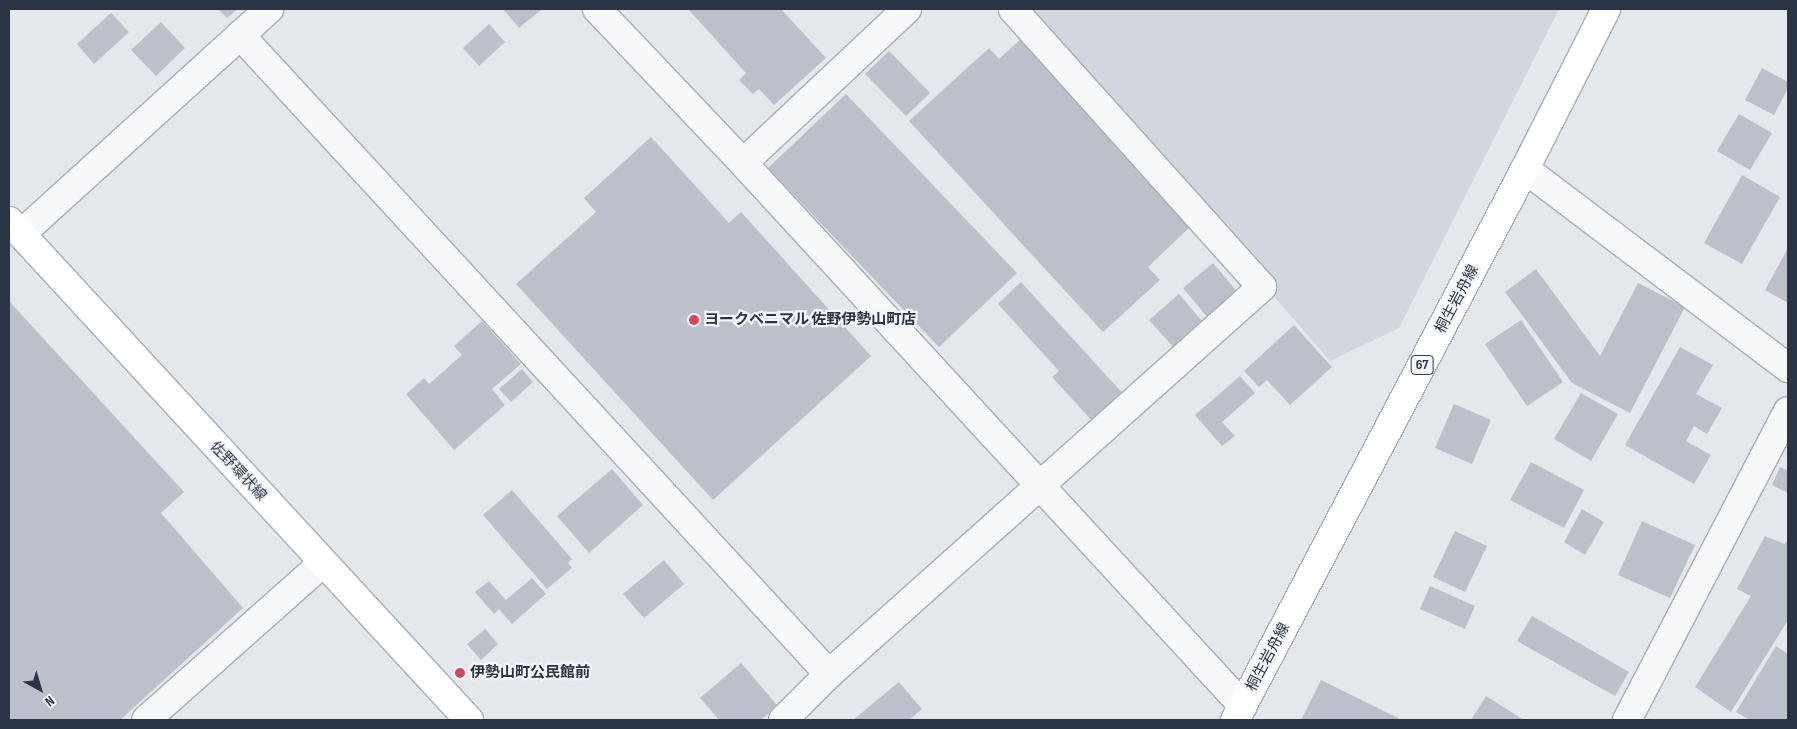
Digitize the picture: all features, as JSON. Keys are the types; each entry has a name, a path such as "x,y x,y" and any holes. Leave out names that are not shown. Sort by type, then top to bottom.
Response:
{"main road":[{"name":"桐生岩舟線","path":"1239,713 1525,169 1606,9"},
{"name":"佐野環状線","path":"15,228 469,720"}],"street":[{"path":"15,228 269,9"},
{"path":"597,9 743,163 1039,486 1239,713"},
{"path":"743,163 908,9"},
{"path":"783,720 829,674 1262,287 1013,9"},
{"path":"240,35 829,674"},
{"path":"1525,169 1788,368"},
{"path":"1627,720 1788,411"},
{"path":"146,720 323,563"}],"shaded area":[{"path":"1026,9 1559,9 1399,328 1330,361"}],"building":[{"path":"218,9 238,9 227,18"},
{"path":"503,9 542,9 519,28"},
{"path":"688,9 781,9 826,58 774,105 759,89 753,94 739,80 746,73"},
{"path":"111,13 129,32 94,64 77,44"},
{"path":"161,22 185,48 156,76 131,50"},
{"path":"489,24 505,42 479,66 463,48"},
{"path":"1021,39 1191,226 1148,267 1160,280 1103,332 909,121 989,48 999,59"},
{"path":"889,51 930,93 906,116 865,74"},
{"path":"1762,68 1788,82 1788,88 1774,115 1745,100"},
{"path":"846,94 1017,273 939,347 768,168"},
{"path":"1739,114 1772,133 1750,170 1717,151"},
{"name":"ヨークベニマル 佐野伊勢山町店","path":"651,137 729,223 741,212 871,356 713,500 516,284 596,212 584,198"},
{"path":"1742,175 1780,197 1742,264 1704,243"},
{"path":"1788,248 1788,303 1765,290"},
{"path":"1213,263 1239,294 1209,319 1183,288"},
{"path":"1536,269 1600,356 1638,283 1685,307 1630,413 1572,383 1505,292"},
{"path":"1021,282 1126,397 1096,425 1052,377 1059,371 998,304"},
{"path":"1179,294 1206,326 1177,351 1149,320"},
{"path":"9,301 184,492 161,513 243,608 120,720 9,720"},
{"path":"1521,320 1563,382 1527,406 1485,344"},
{"path":"482,321 521,364 492,389 505,405 454,450 406,394 424,378 429,384 462,355 454,346"},
{"path":"1294,325 1332,367 1290,405 1267,380 1259,387 1244,371"},
{"path":"1680,347 1713,365 1696,394 1722,408 1707,434 1694,426 1686,441 1711,455 1694,484 1625,445"},
{"path":"522,369 533,382 511,402 499,389"},
{"path":"1240,376 1255,393 1222,422 1235,436 1222,446 1195,415"},
{"path":"1581,393 1618,414 1591,461 1554,439"},
{"path":"1454,404 1491,420 1472,464 1435,448"},
{"path":"1531,462 1584,490 1564,528 1510,500"},
{"path":"1780,467 1788,471 1788,493 1772,485"},
{"path":"612,469 643,505 589,553 557,516"},
{"path":"512,490 572,559 568,563 572,568 547,589 483,515"},
{"path":"1582,509 1604,522 1585,555 1564,542"},
{"path":"1642,521 1695,545 1670,598 1618,575"},
{"path":"1455,531 1487,546 1465,592 1433,577"},
{"path":"1765,536 1785,544 1788,540 1788,620 1731,712 1695,687 1751,596 1737,589"},
{"path":"664,560 684,584 644,618 623,594"},
{"path":"532,578 546,594 512,624 499,609 494,614 475,592 489,581 506,600"},
{"path":"1430,586 1475,606 1465,629 1420,609"},
{"path":"1532,616 1629,672 1615,696 1517,641"},
{"path":"485,629 498,644 481,660 467,644"},
{"path":"1776,646 1788,654 1788,720 1750,720 1736,712"},
{"path":"741,663 778,706 760,720 719,720 700,698"},
{"path":"1321,680 1402,720 1301,720"},
{"path":"899,682 922,709 909,720 853,720"},
{"path":"1486,696 1524,720 1471,720"}],"place":[{"name":"ヨークベニマル 佐野伊勢山町店","path":"694,320"},
{"name":"伊勢山町公民館前","path":"460,673"}]}
